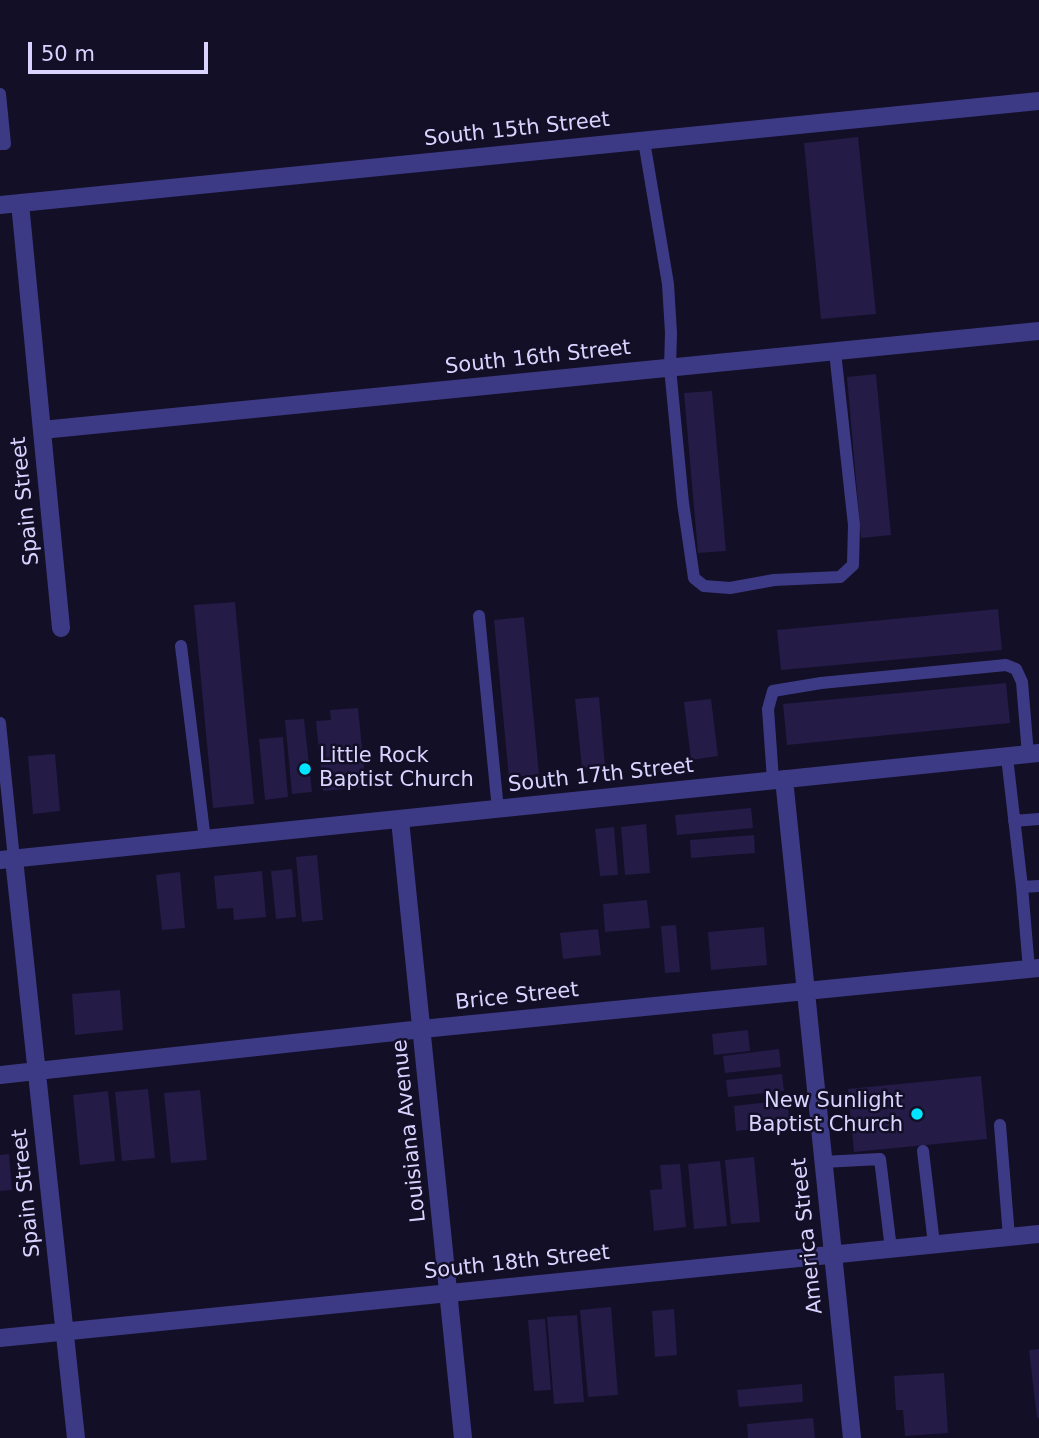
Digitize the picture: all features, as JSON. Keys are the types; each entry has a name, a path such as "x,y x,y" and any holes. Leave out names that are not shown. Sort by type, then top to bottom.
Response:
{"street":[{"name":"South 15th Street","path":"0,205 1039,101"},
{"name":"Spain Street","path":"20,203 61,628"},
{"name":"South 16th Street","path":"42,430 1039,331"},
{"name":"South 17th Street","path":"7,860 1033,754"},
{"name":"America Street","path":"779,779 805,991 852,1438"},
{"name":"Louisiana Avenue","path":"400,820 463,1438"},
{"name":"Spain Street","path":"7,860 37,1071 76,1438"},
{"name":"Brice Street","path":"0,1075 422,1029 1034,968"},
{"name":"South 18th Street","path":"0,1338 1039,1234"}],"lane":[{"path":"0,94 5,144 0,144"},
{"path":"644,141 668,284 670,368 683,503 694,578 704,586 730,588 774,580 840,577 853,565 854,526 835,352"},
{"path":"480,616 498,810"},
{"path":"181,646 205,840"},
{"path":"779,779 768,709 773,691 821,682 1006,666 1016,669 1022,682 1033,754"},
{"path":"0,723 7,860"},
{"path":"1007,757 1021,887 1034,968"},
{"path":"1014,821 1039,819"},
{"path":"1021,887 1039,886"},
{"path":"1000,1125 1009,1237"},
{"path":"923,1151 934,1244"},
{"path":"823,1162 880,1159 891,1249"}],"building":[{"path":"858,137 876,314 821,319 804,143"},
{"path":"876,374 891,535 861,538 847,377"},
{"path":"712,391 726,551 698,553 684,393"},
{"path":"235,602 254,804 213,808 194,605"},
{"path":"998,609 1002,650 781,670 777,630"},
{"path":"524,617 539,774 509,778 494,620"},
{"path":"1006,683 1010,723 787,745 783,704"},
{"path":"599,697 605,766 582,768 575,699"},
{"path":"711,699 718,756 691,760 684,702"},
{"path":"358,708 366,787 323,791 316,721 331,720 330,710"},
{"path":"304,719 312,792 292,794 285,720"},
{"path":"283,737 288,797 265,800 259,739"},
{"path":"55,754 60,811 33,814 28,756"},
{"path":"751,808 753,828 677,835 675,815"},
{"path":"646,824 650,873 625,875 621,827"},
{"path":"614,827 618,875 600,876 595,829"},
{"path":"754,835 755,853 691,858 690,840"},
{"path":"317,855 323,920 302,922 296,857"},
{"path":"292,869 296,917 276,919 271,871"},
{"path":"262,871 266,917 234,920 233,908 217,909 214,876"},
{"path":"180,872 185,928 162,930 156,875"},
{"path":"647,900 650,928 605,932 603,904"},
{"path":"676,925 680,972 665,973 661,926"},
{"path":"764,927 767,965 711,970 708,932"},
{"path":"598,929 601,955 563,959 560,933"},
{"path":"120,990 123,1030 75,1035 72,994"},
{"path":"748,1030 750,1051 714,1055 712,1034"},
{"path":"779,1049 781,1067 725,1073 723,1056"},
{"path":"782,1074 784,1091 728,1097 726,1080"},
{"name":"New Sunlight Baptist Church","path":"981,1076 987,1139 854,1152 848,1089"},
{"path":"148,1089 155,1158 122,1161 115,1092"},
{"path":"200,1090 207,1160 171,1163 164,1093"},
{"path":"108,1091 115,1161 80,1165 73,1095"},
{"path":"787,1100 790,1125 736,1131 734,1106"},
{"path":"9,1154 12,1190 0,1191 0,1155"},
{"path":"754,1157 760,1222 731,1224 725,1160"},
{"path":"720,1161 727,1226 694,1229 688,1164"},
{"path":"680,1164 686,1227 654,1231 650,1190 662,1189 660,1165"},
{"path":"611,1307 618,1395 588,1397 580,1310"},
{"path":"674,1309 677,1355 655,1357 652,1311"},
{"path":"577,1315 584,1402 554,1404 547,1317"},
{"path":"545,1319 551,1390 534,1391 528,1320"},
{"path":"1039,1349 1039,1418 1037,1418 1029,1350"},
{"path":"944,1373 948,1433 905,1436 903,1410 896,1410 894,1376"},
{"path":"802,1384 803,1402 739,1407 737,1390"},
{"path":"813,1418 815,1438 748,1438 747,1424"}],"place":[{"name":"Little Rock Baptist Church","path":"305,769"},
{"name":"New Sunlight Baptist Church","path":"917,1114"}]}
